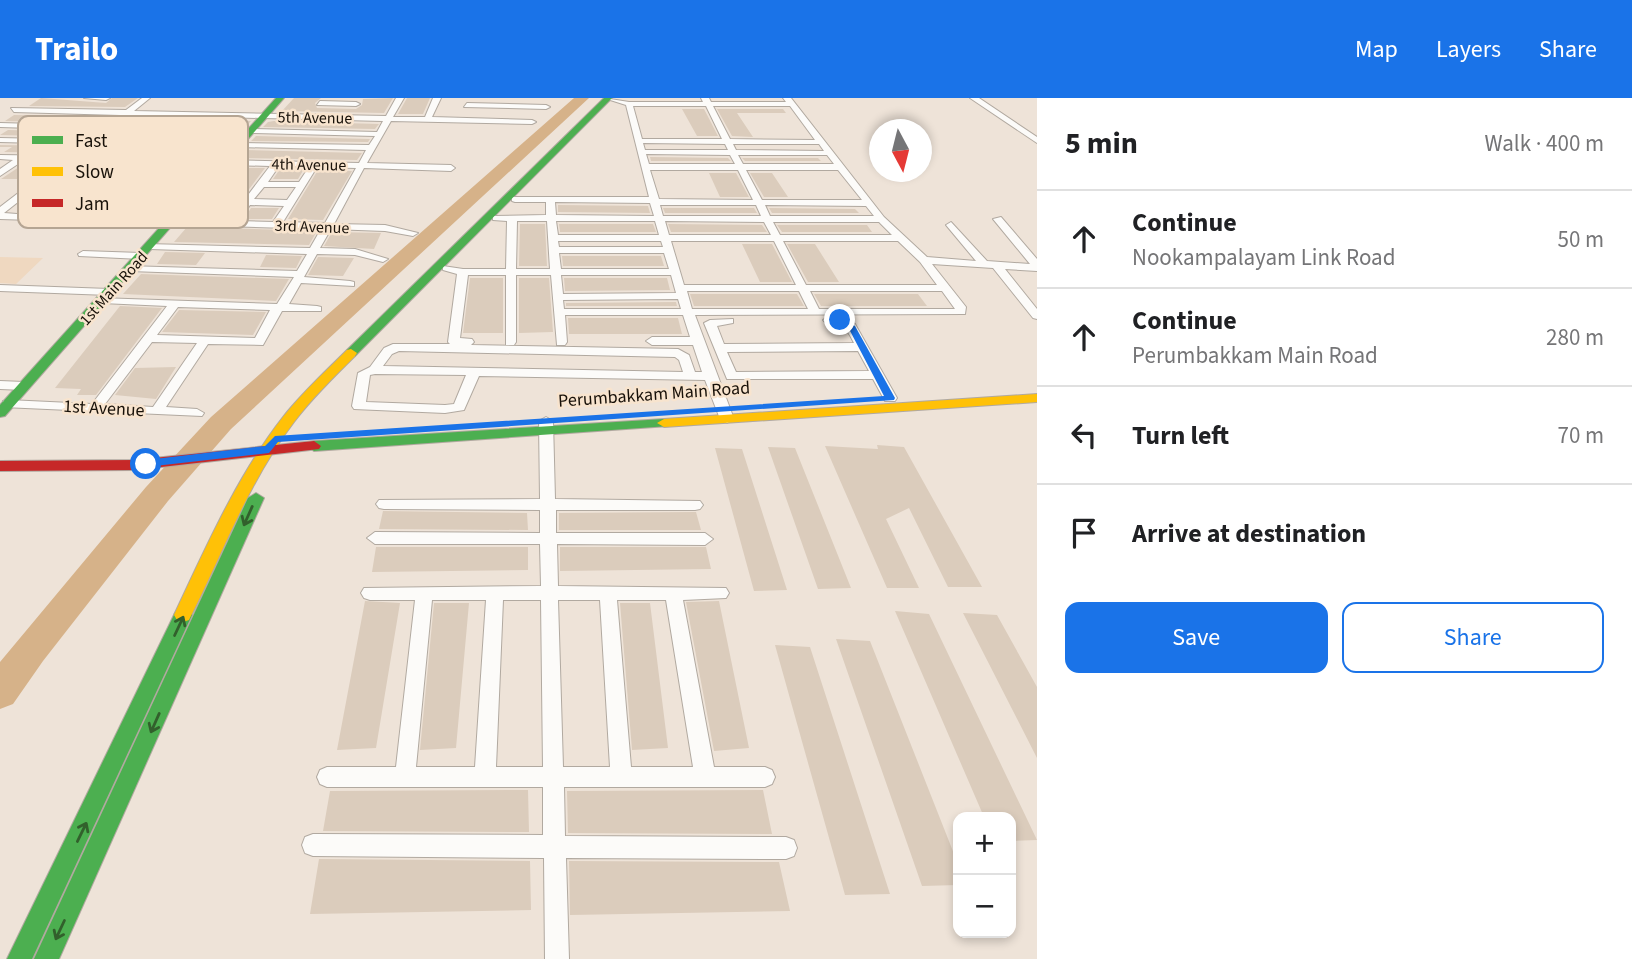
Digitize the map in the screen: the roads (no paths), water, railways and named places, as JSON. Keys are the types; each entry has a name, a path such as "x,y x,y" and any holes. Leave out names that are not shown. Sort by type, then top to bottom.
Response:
{"street":[{"path":"0,119 33,98"},
{"path":"88,98 107,98"},
{"path":"88,112 107,98"},
{"path":"124,116 146,98"},
{"name":"1st Main Road","path":"248,136 280,98"},
{"path":"148,338 259,342 330,226 400,98"},
{"path":"428,119 437,98"},
{"path":"19,959 110,774 206,567 311,392 608,98 646,114"},
{"path":"974,98 1036,144"},
{"path":"309,117 322,101 358,101"},
{"path":"347,117 358,101"},
{"path":"462,120 468,101 546,107"},
{"path":"707,101 815,312"},
{"path":"46,959 278,444 314,401 454,270 504,218 515,200 623,104 707,101 789,106 800,114 881,219 924,260 961,312 558,312"},
{"path":"54,111 63,104"},
{"path":"623,104 639,141 682,292 725,414"},
{"name":"5th Avenue","path":"14,110 532,122"},
{"path":"162,116 165,113"},
{"path":"700,114 726,114"},
{"path":"0,125 18,126"},
{"path":"252,131 381,134"},
{"path":"292,146 303,132"},
{"path":"327,147 336,133"},
{"path":"14,140 18,137"},
{"path":"0,139 18,140"},
{"path":"639,141 821,142"},
{"path":"248,145 374,148"},
{"path":"642,152 829,153"},
{"name":"4th Avenue","path":"0,157 18,158"},
{"path":"0,173 18,160"},
{"name":"4th Avenue","path":"248,162 451,167"},
{"path":"248,202 277,163"},
{"path":"276,225 315,164"},
{"path":"646,167 840,167"},
{"path":"262,184 302,185"},
{"path":"0,214 18,199"},
{"path":"515,200 869,203"},
{"path":"550,200 561,342"},
{"path":"248,202 290,203"},
{"name":"3rd Avenue","path":"0,214 18,217"},
{"path":"504,218 881,219"},
{"path":"504,218 510,272 510,342"},
{"path":"998,219 1037,267"},
{"name":"3rd Avenue","path":"248,224 385,228 413,233"},
{"path":"951,225 1037,316"},
{"name":"1st Main Road","path":"4,408 167,228"},
{"path":"553,244 668,245 778,238 899,238"},
{"path":"198,271 215,248"},
{"path":"83,254 141,257 215,248 365,253 383,259"},
{"path":"252,272 267,249"},
{"path":"141,257 198,271 252,272 350,284"},
{"path":"924,260 1037,267"},
{"path":"454,270 676,272"},
{"path":"454,270 454,342 698,341"},
{"path":"0,288 174,303 317,309"},
{"path":"557,297 803,288 944,288"},
{"path":"96,408 174,303"},
{"path":"877,375 736,378 729,374 712,321 840,320 851,326 890,398"},
{"name":"1st Avenue","path":"4,408 157,411 205,340"},
{"path":"374,370 391,348 410,347 678,353 685,358 691,376"},
{"path":"719,348 863,347"},
{"path":"474,372 459,407 360,407 364,373 374,370 712,376"},
{"path":"0,385 24,386"},
{"name":"Perumbakkam Main Road","path":"725,414 890,398 1037,389"},
{"name":"Perumbakkam Main Road","path":"137,459 278,444 725,414 1037,398"},
{"path":"157,411 197,413"},
{"path":"546,426 557,959"},
{"path":"0,454 137,459"},
{"path":"0,466 51,468 137,459"},
{"path":"384,504 695,505"},
{"path":"375,538 705,539"},
{"path":"370,593 720,593"},
{"path":"405,777 424,593"},
{"path":"608,593 621,777"},
{"path":"673,593 705,777"},
{"path":"485,777 495,594"},
{"path":"327,777 765,777"},
{"path":"313,845 786,848"}],"waterway":[{"path":"0,692 30,650 157,494 221,423 582,98"}]}
